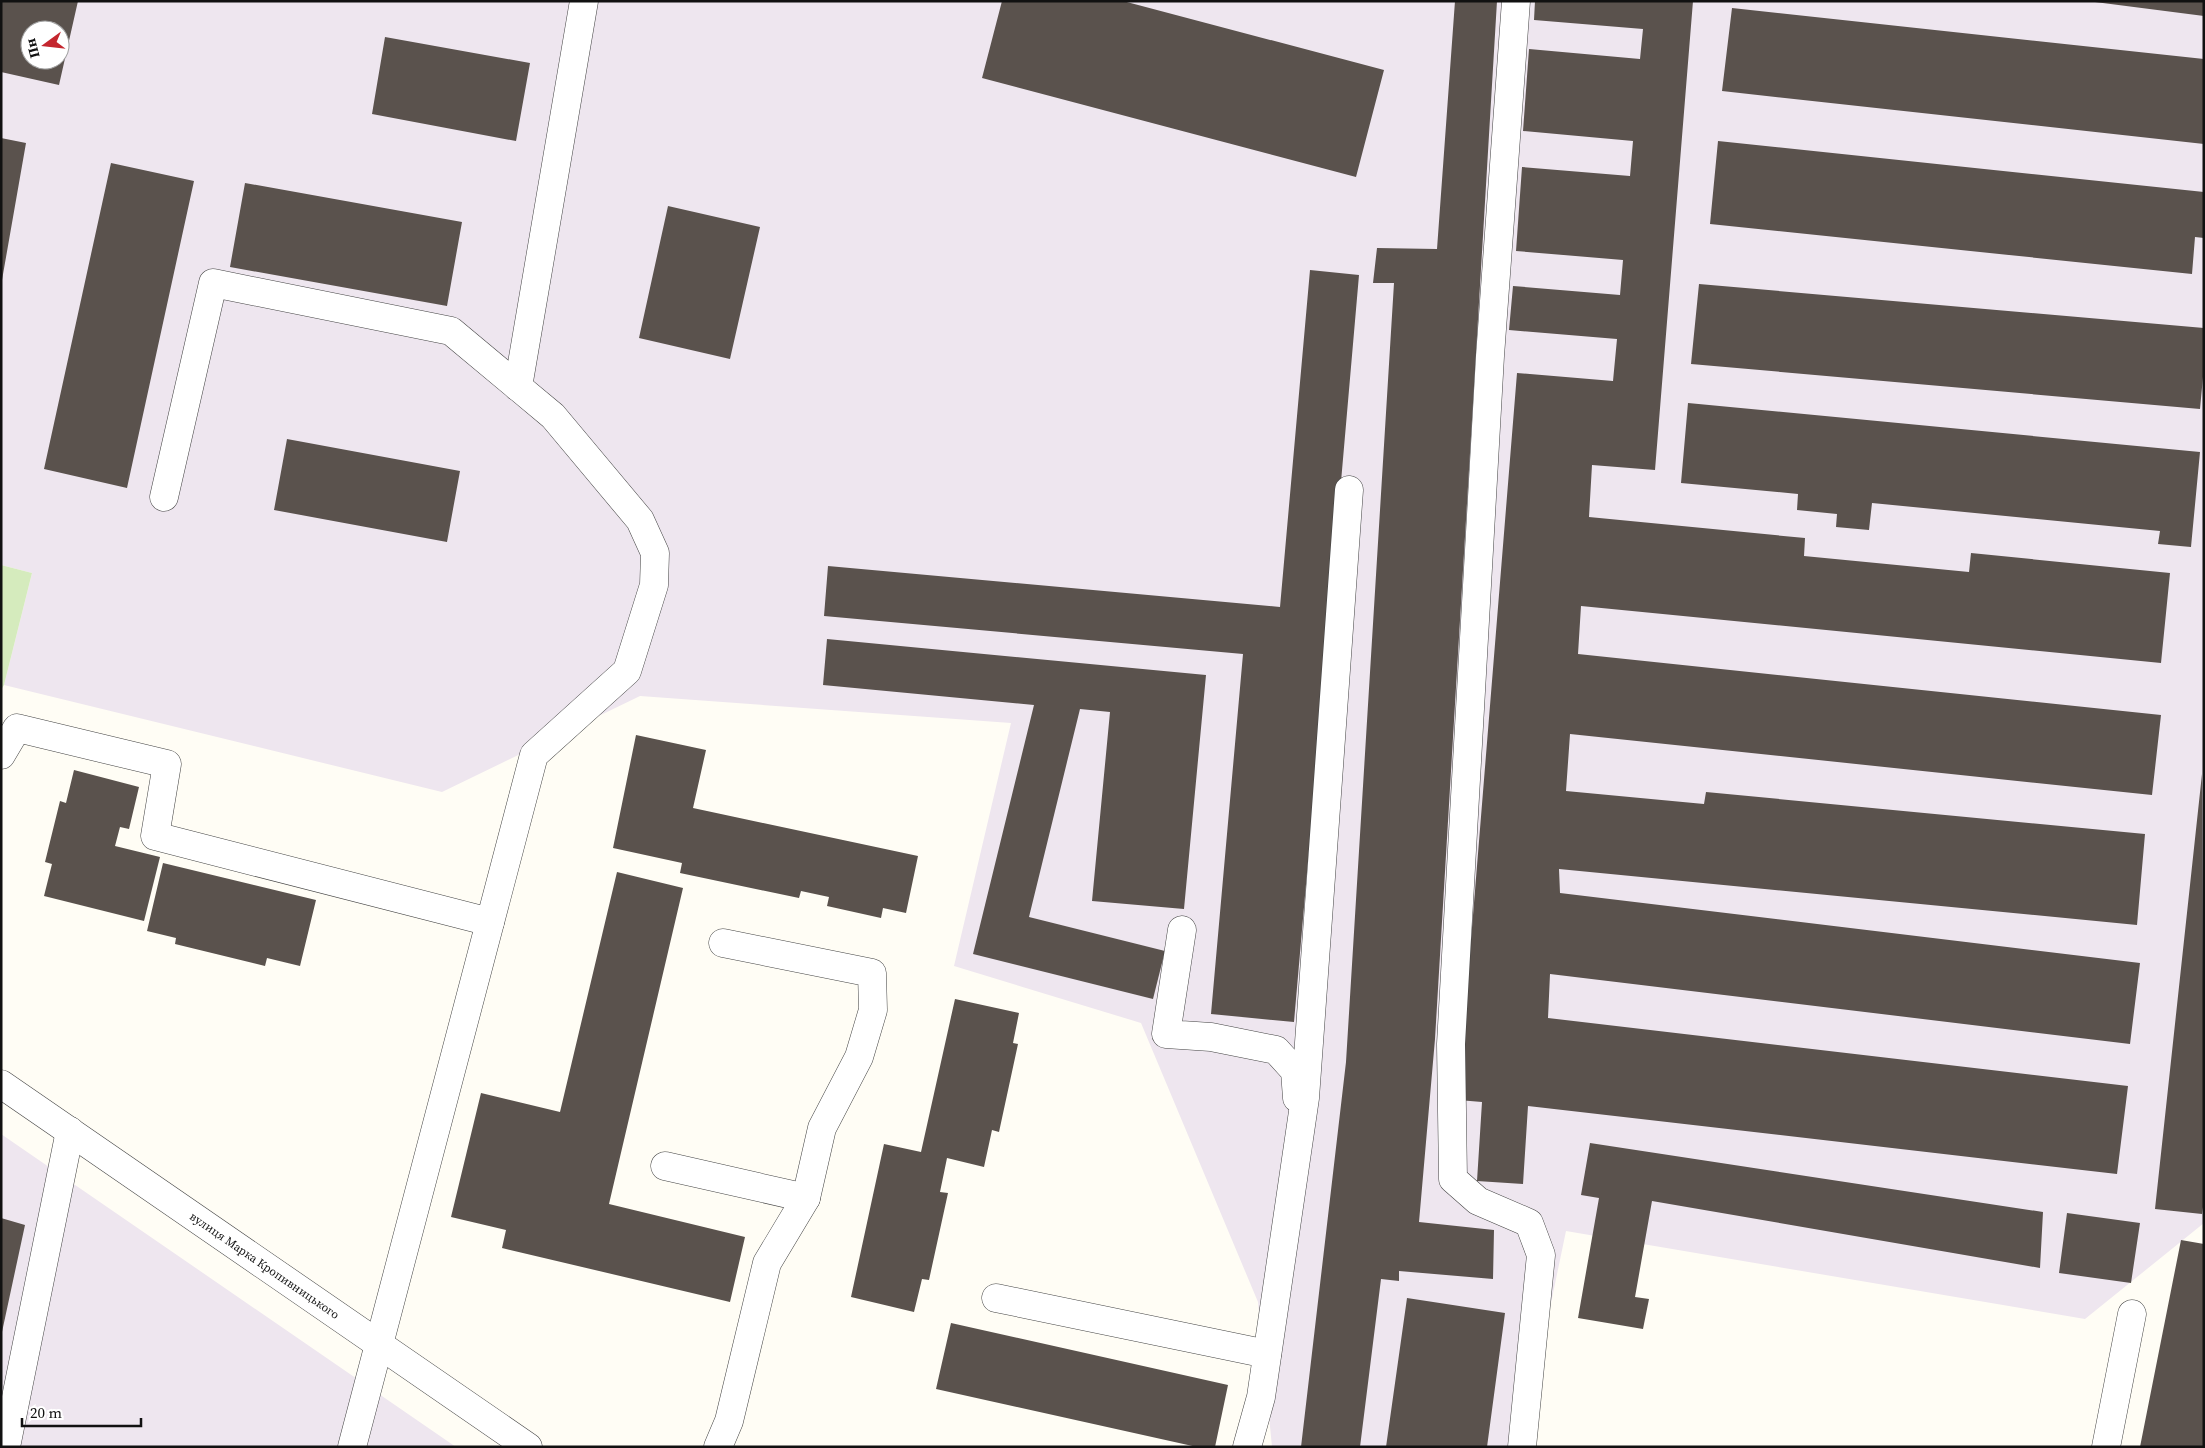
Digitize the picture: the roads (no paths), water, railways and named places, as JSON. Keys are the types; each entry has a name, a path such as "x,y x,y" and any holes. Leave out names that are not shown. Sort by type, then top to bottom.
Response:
{"street":[{"path":"518,387 584,1"},
{"path":"1516,1 1490,356 1451,1044 1453,1179 1478,1201 1529,1223 1541,1255 1522,1447"},
{"path":"164,497 213,283 451,331 553,416 640,520 655,553 654,585 627,671 534,755 352,1447"},
{"path":"1247,1447 1261,1397 1306,1088 1349,490"},
{"path":"1,754 17,728 167,764 155,836 490,922"},
{"path":"1182,930 1166,1034 1211,1037 1276,1050 1294,1071 1300,1127"},
{"path":"718,1447 729,1421 767,1263 806,1198 822,1128 860,1057 873,1010 872,973 723,943"},
{"name":"вулиця Марка Кропивницького","path":"1,1084 528,1447"},
{"path":"6,1447 70,1132"},
{"path":"665,1166 806,1198"},
{"path":"996,1298 1267,1354"},
{"path":"2106,1447 2132,1314"}]}
